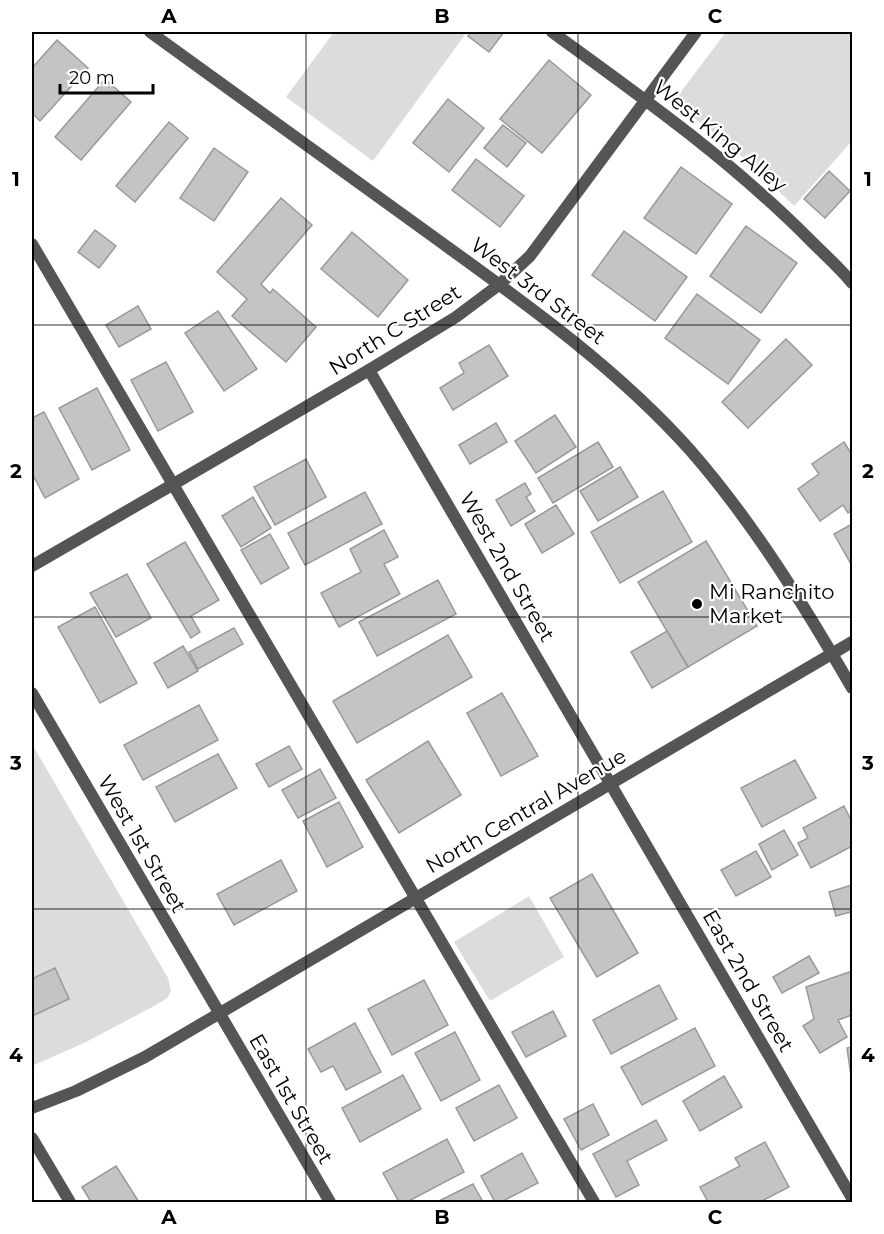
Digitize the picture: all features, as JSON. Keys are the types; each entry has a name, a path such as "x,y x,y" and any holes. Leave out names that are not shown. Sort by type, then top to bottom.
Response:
{"street":[{"name":"West 3rd Street","path":"150,32 500,284 603,365 643,402 689,450 724,492 756,536 852,688"},
{"name":"West King Alley","path":"552,32 645,100 759,191 852,283"},
{"name":"North C Street","path":"32,566 369,370 456,317 500,284 530,256 696,32"},
{"path":"32,244 594,1203"},
{"name":"West 2nd Street","path":"369,370 610,784"},
{"name":"North Central Avenue","path":"32,1108 76,1091 146,1057 852,642"},
{"name":"West 1st Street","path":"32,693 220,1014"},
{"name":"East 2nd Street","path":"610,784 852,1198"},
{"name":"East 1st Street","path":"220,1014 330,1203"},
{"path":"32,1138 70,1203"},
{"path":"846,1203 852,1198"}],"shaded area":[{"path":"334,32 467,32 373,161 286,97"},
{"path":"726,32 852,32 852,141 794,206 747,161 674,101"},
{"path":"32,744 168,978 171,991 163,1001 141,1013 84,1043 32,1066"},
{"path":"529,896 564,957 490,1001 454,942"}],"building":[{"path":"471,32 504,32 489,52 468,36"},
{"path":"57,40 88,68 40,121 32,113 32,68"},
{"path":"549,60 591,95 542,153 500,119"},
{"path":"105,79 131,102 81,160 55,137"},
{"path":"448,99 484,128 449,172 413,143"},
{"path":"169,122 188,138 135,202 116,186"},
{"path":"503,125 526,143 507,167 484,148"},
{"path":"214,148 248,172 214,221 180,198"},
{"path":"476,159 524,196 500,227 452,190"},
{"path":"681,167 732,204 696,254 644,218"},
{"path":"829,171 850,191 825,218 804,199"},
{"path":"281,198 312,225 261,284 270,293 273,289 316,327 286,362 232,316 247,299 217,272"},
{"path":"746,226 797,263 761,313 710,276"},
{"path":"95,230 116,246 99,268 78,252"},
{"path":"624,231 687,277 655,321 592,275"},
{"path":"352,232 408,280 378,317 321,269"},
{"path":"697,294 760,340 728,384 665,338"},
{"path":"138,306 151,329 119,347 106,325"},
{"path":"218,311 257,369 224,391 185,333"},
{"path":"786,339 812,365 748,428 722,402"},
{"path":"489,345 508,376 453,410 440,388 464,373 459,363"},
{"path":"166,362 193,412 158,431 131,380"},
{"path":"97,388 130,450 92,470 59,408"},
{"path":"44,412 79,479 45,498 32,473 32,418"},
{"path":"555,415 576,447 536,473 515,441"},
{"path":"496,423 507,442 470,464 459,445"},
{"path":"598,442 613,467 553,503 538,478"},
{"path":"844,442 852,455 852,510 848,513 843,505 820,521 798,489 819,474 812,464"},
{"path":"306,459 326,497 275,525 254,487"},
{"path":"620,467 638,497 598,521 580,491"},
{"path":"525,483 531,494 526,497 535,511 511,526 496,500"},
{"path":"663,491 692,542 620,583 591,532"},
{"path":"365,492 382,524 305,565 288,533"},
{"path":"253,497 271,528 241,547 222,516"},
{"path":"556,505 574,534 542,553 525,524"},
{"path":"852,524 852,566 834,534"},
{"path":"384,530 398,557 384,564 400,594 339,627 321,593 361,572 350,549"},
{"path":"270,534 289,568 261,584 241,550"},
{"name":"Mi Ranchito Market","path":"706,541 757,626 688,667 638,582"},
{"path":"185,542 219,600 191,616 200,632 191,638 147,564"},
{"path":"127,574 151,618 116,637 90,593"},
{"path":"438,580 456,614 377,656 359,622"},
{"path":"95,607 137,683 100,703 58,627"},
{"path":"234,628 243,644 198,669 189,652"},
{"path":"667,631 688,667 652,688 631,652"},
{"path":"448,635 472,677 357,743 333,701"},
{"path":"183,646 198,671 168,688 154,663"},
{"path":"502,693 538,756 501,776 467,713"},
{"path":"199,705 218,740 143,780 124,745"},
{"path":"428,741 461,795 399,833 366,780"},
{"path":"289,746 302,769 269,787 256,764"},
{"path":"218,754 237,788 175,822 156,787"},
{"path":"795,760 816,798 762,827 741,788"},
{"path":"320,769 336,798 298,818 282,790"},
{"path":"339,802 363,847 327,867 303,821"},
{"path":"844,806 852,822 852,846 811,868 798,843 808,838 803,828"},
{"path":"784,830 798,855 772,870 759,844"},
{"path":"756,851 771,877 736,896 721,870"},
{"path":"281,860 297,891 234,925 217,894"},
{"path":"592,874 638,953 597,977 550,898"},
{"path":"852,885 852,920 850,912 836,916 829,892"},
{"path":"809,956 819,973 782,993 773,977"},
{"path":"55,968 69,999 32,1016 32,979"},
{"path":"852,971 852,1015 838,1020 847,1037 820,1053 803,1026 814,1019 806,987"},
{"path":"424,980 448,1025 392,1055 368,1009"},
{"path":"659,985 677,1019 611,1054 593,1020"},
{"path":"553,1011 566,1036 526,1057 512,1032"},
{"path":"355,1023 381,1072 346,1090 333,1066 321,1072 308,1049"},
{"path":"695,1028 715,1066 642,1105 621,1067"},
{"path":"455,1032 480,1080 441,1101 415,1053"},
{"path":"852,1047 852,1083 847,1048"},
{"path":"403,1075 421,1109 360,1142 342,1108"},
{"path":"724,1076 742,1107 700,1131 683,1101"},
{"path":"499,1085 517,1118 474,1141 456,1108"},
{"path":"593,1104 609,1135 581,1150 564,1119"},
{"path":"656,1120 667,1140 627,1161 639,1185 616,1197 593,1154"},
{"path":"447,1139 464,1172 407,1202 399,1202 383,1173"},
{"path":"765,1142 789,1187 760,1202 708,1202 700,1187 740,1166 735,1158"},
{"path":"522,1153 538,1183 501,1202 495,1202 481,1176"},
{"path":"116,1166 139,1202 91,1202 82,1187"},
{"path":"473,1184 483,1202 437,1202"}],"place":[{"name":"Mi Ranchito Market","path":"697,604"}]}
